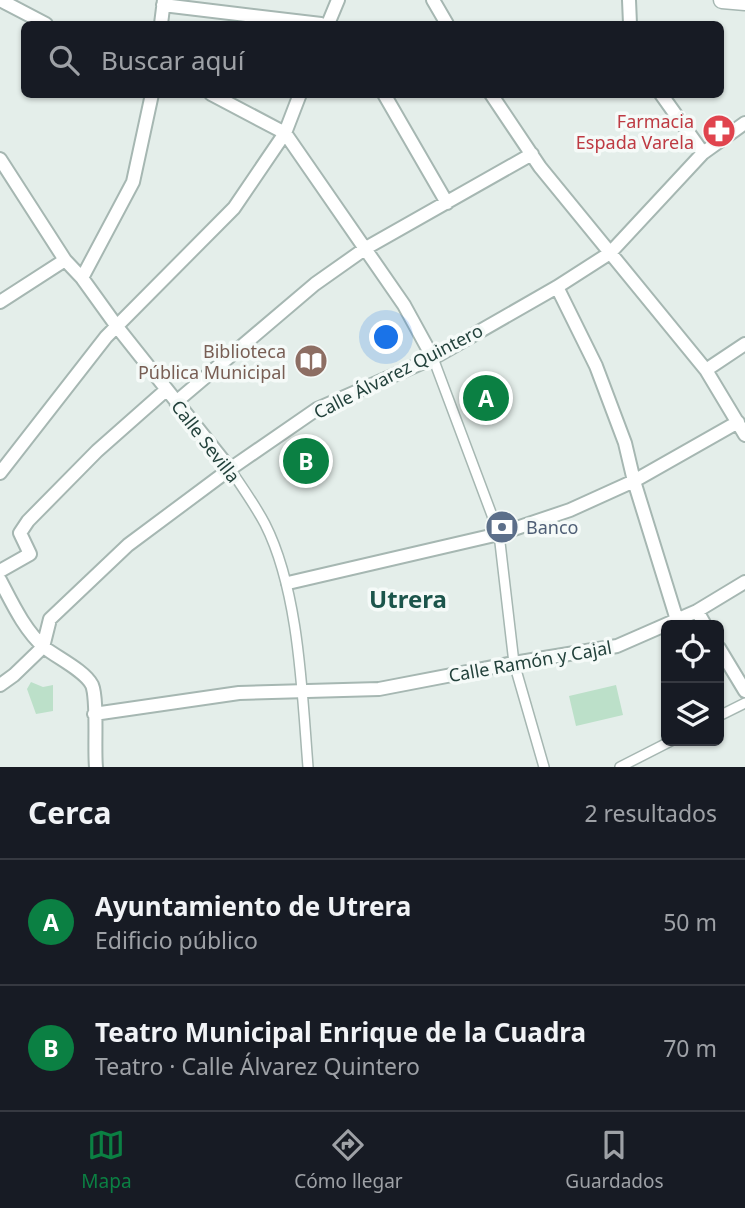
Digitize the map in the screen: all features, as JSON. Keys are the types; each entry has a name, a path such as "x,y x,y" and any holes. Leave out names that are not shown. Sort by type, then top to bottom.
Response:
{"street":[{"path":"0,0 40,21"},
{"path":"329,21 338,0"},
{"path":"433,0 445,21"},
{"path":"629,0 630,21"},
{"path":"722,0 745,2"},
{"path":"161,21 164,3 299,21"},
{"path":"82,278 134,182 151,98"},
{"path":"218,98 285,134 404,305 433,358 499,534 514,663 544,767"},
{"path":"0,473 106,337 118,328 234,208 285,134 298,98"},
{"path":"386,98 447,203"},
{"path":"494,98 540,167 706,370 745,435"},
{"path":"664,98 703,153"},
{"name":"Calle Álvarez Quintero","path":"0,685 14,676 43,647 50,619 128,545 230,469 317,410 433,358 557,287 610,253 703,153 745,123"},
{"path":"176,402 315,284 366,248 532,154"},
{"name":"Calle Sevilla","path":"0,159 5,174 65,260 82,278 166,390 230,469 265,524 288,583 302,691 308,767"},
{"path":"0,302 65,260"},
{"path":"557,287 596,366 625,443 677,620"},
{"path":"706,370 745,344"},
{"path":"0,571 30,554 20,533 29,521 97,452 166,390"},
{"path":"288,583 499,534 570,510 634,481 738,422"},
{"path":"0,580 18,614 43,647 92,684 96,703 96,767"},
{"name":"Calle Ramón y Cajal","path":"677,620 745,582"},
{"path":"696,611 702,620"},
{"name":"Calle Ramón y Cajal","path":"94,714 239,693 379,689 617,646 661,627"},
{"path":"724,656 745,691"},
{"path":"724,714 745,703"},
{"path":"620,767 661,746"}],"green space":[{"path":"31,682 43,687 53,685 53,711 36,714 27,689"},
{"path":"616,685 623,715 576,726 569,696"}],"place":[{"name":"Farmacia Espada Varela","path":"719,131"},
{"name":"Biblioteca Pública Municipal","path":"311,361"},
{"name":"Ayuntamiento de Utrera","path":"486,398"},
{"name":"Teatro Municipal Enrique de la Cuadra","path":"306,461"},
{"name":"Banco","path":"502,527"}],"district":[{"name":"Utrera","path":"408,598"}]}
